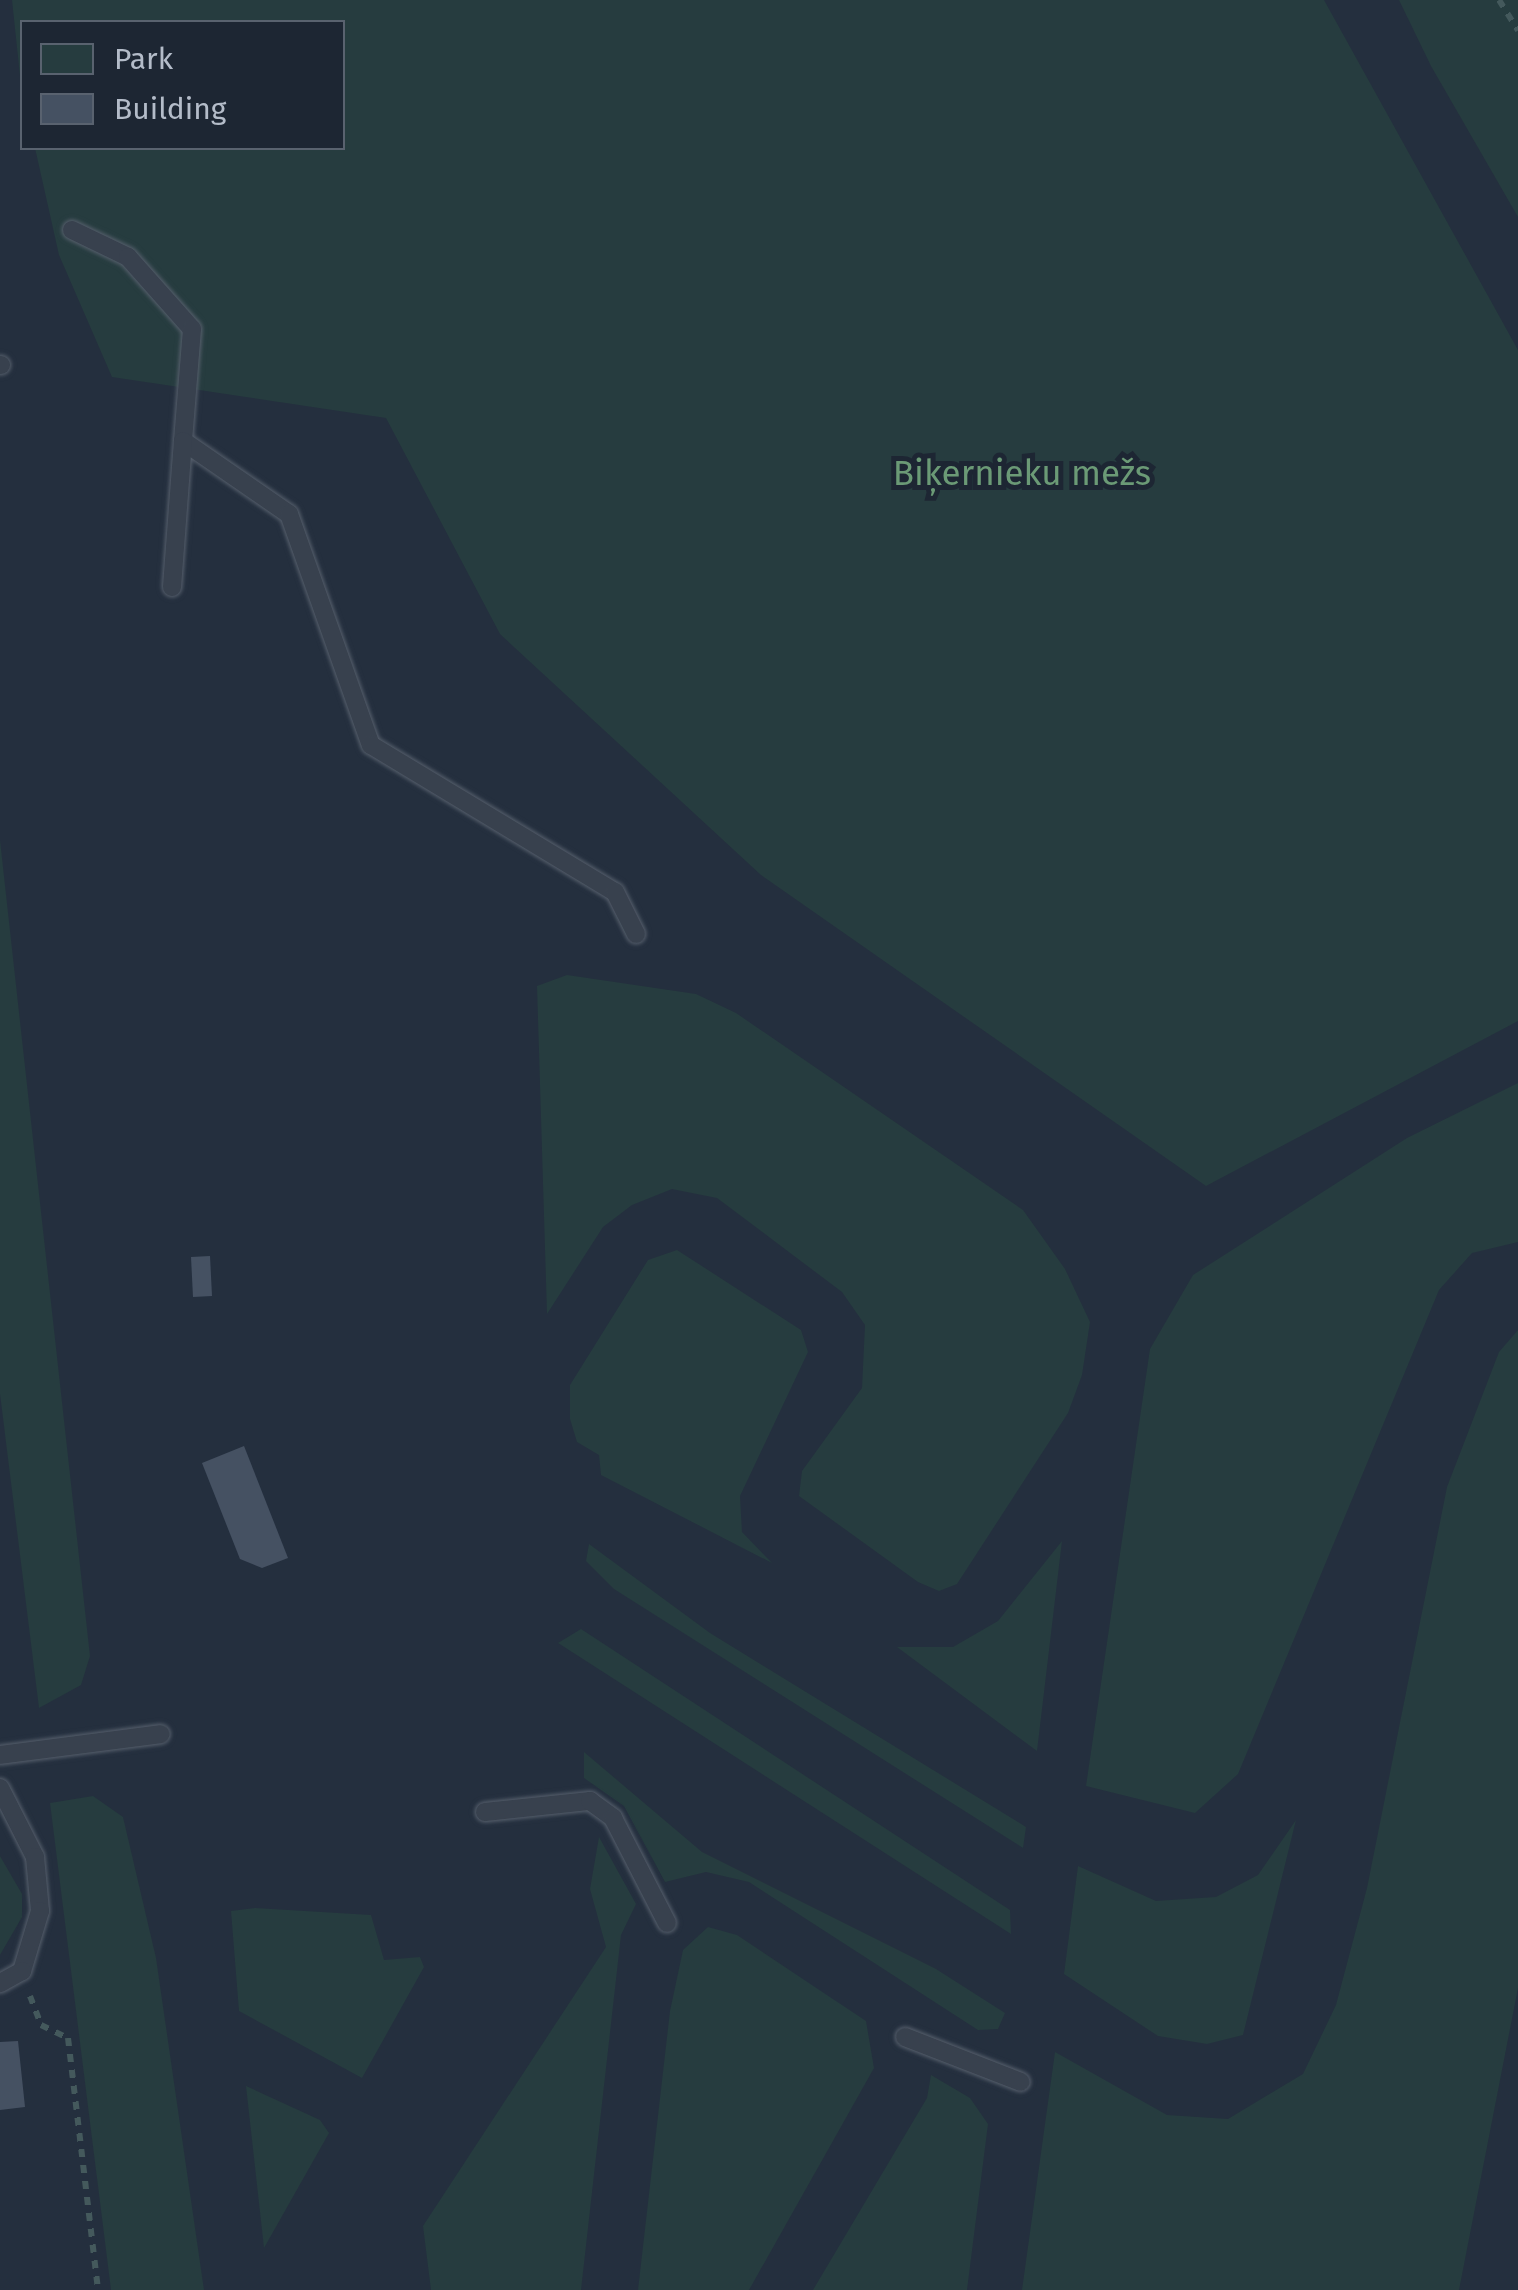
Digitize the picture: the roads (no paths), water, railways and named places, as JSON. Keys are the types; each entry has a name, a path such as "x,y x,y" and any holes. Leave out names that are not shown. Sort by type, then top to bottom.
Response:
{"lane":[{"path":"72,230 128,256 192,328 172,587"},
{"path":"183,441 289,514 372,746 616,892 636,934"},
{"path":"0,1755 161,1734"},
{"path":"0,1788 36,1857 38,1940 22,1971 0,1984"},
{"path":"485,1812 590,1800 613,1818 668,1923"},
{"path":"905,2036 1020,2082"}],"park label":[{"name":"Biķernieku mežs","path":"1022,473"}]}
